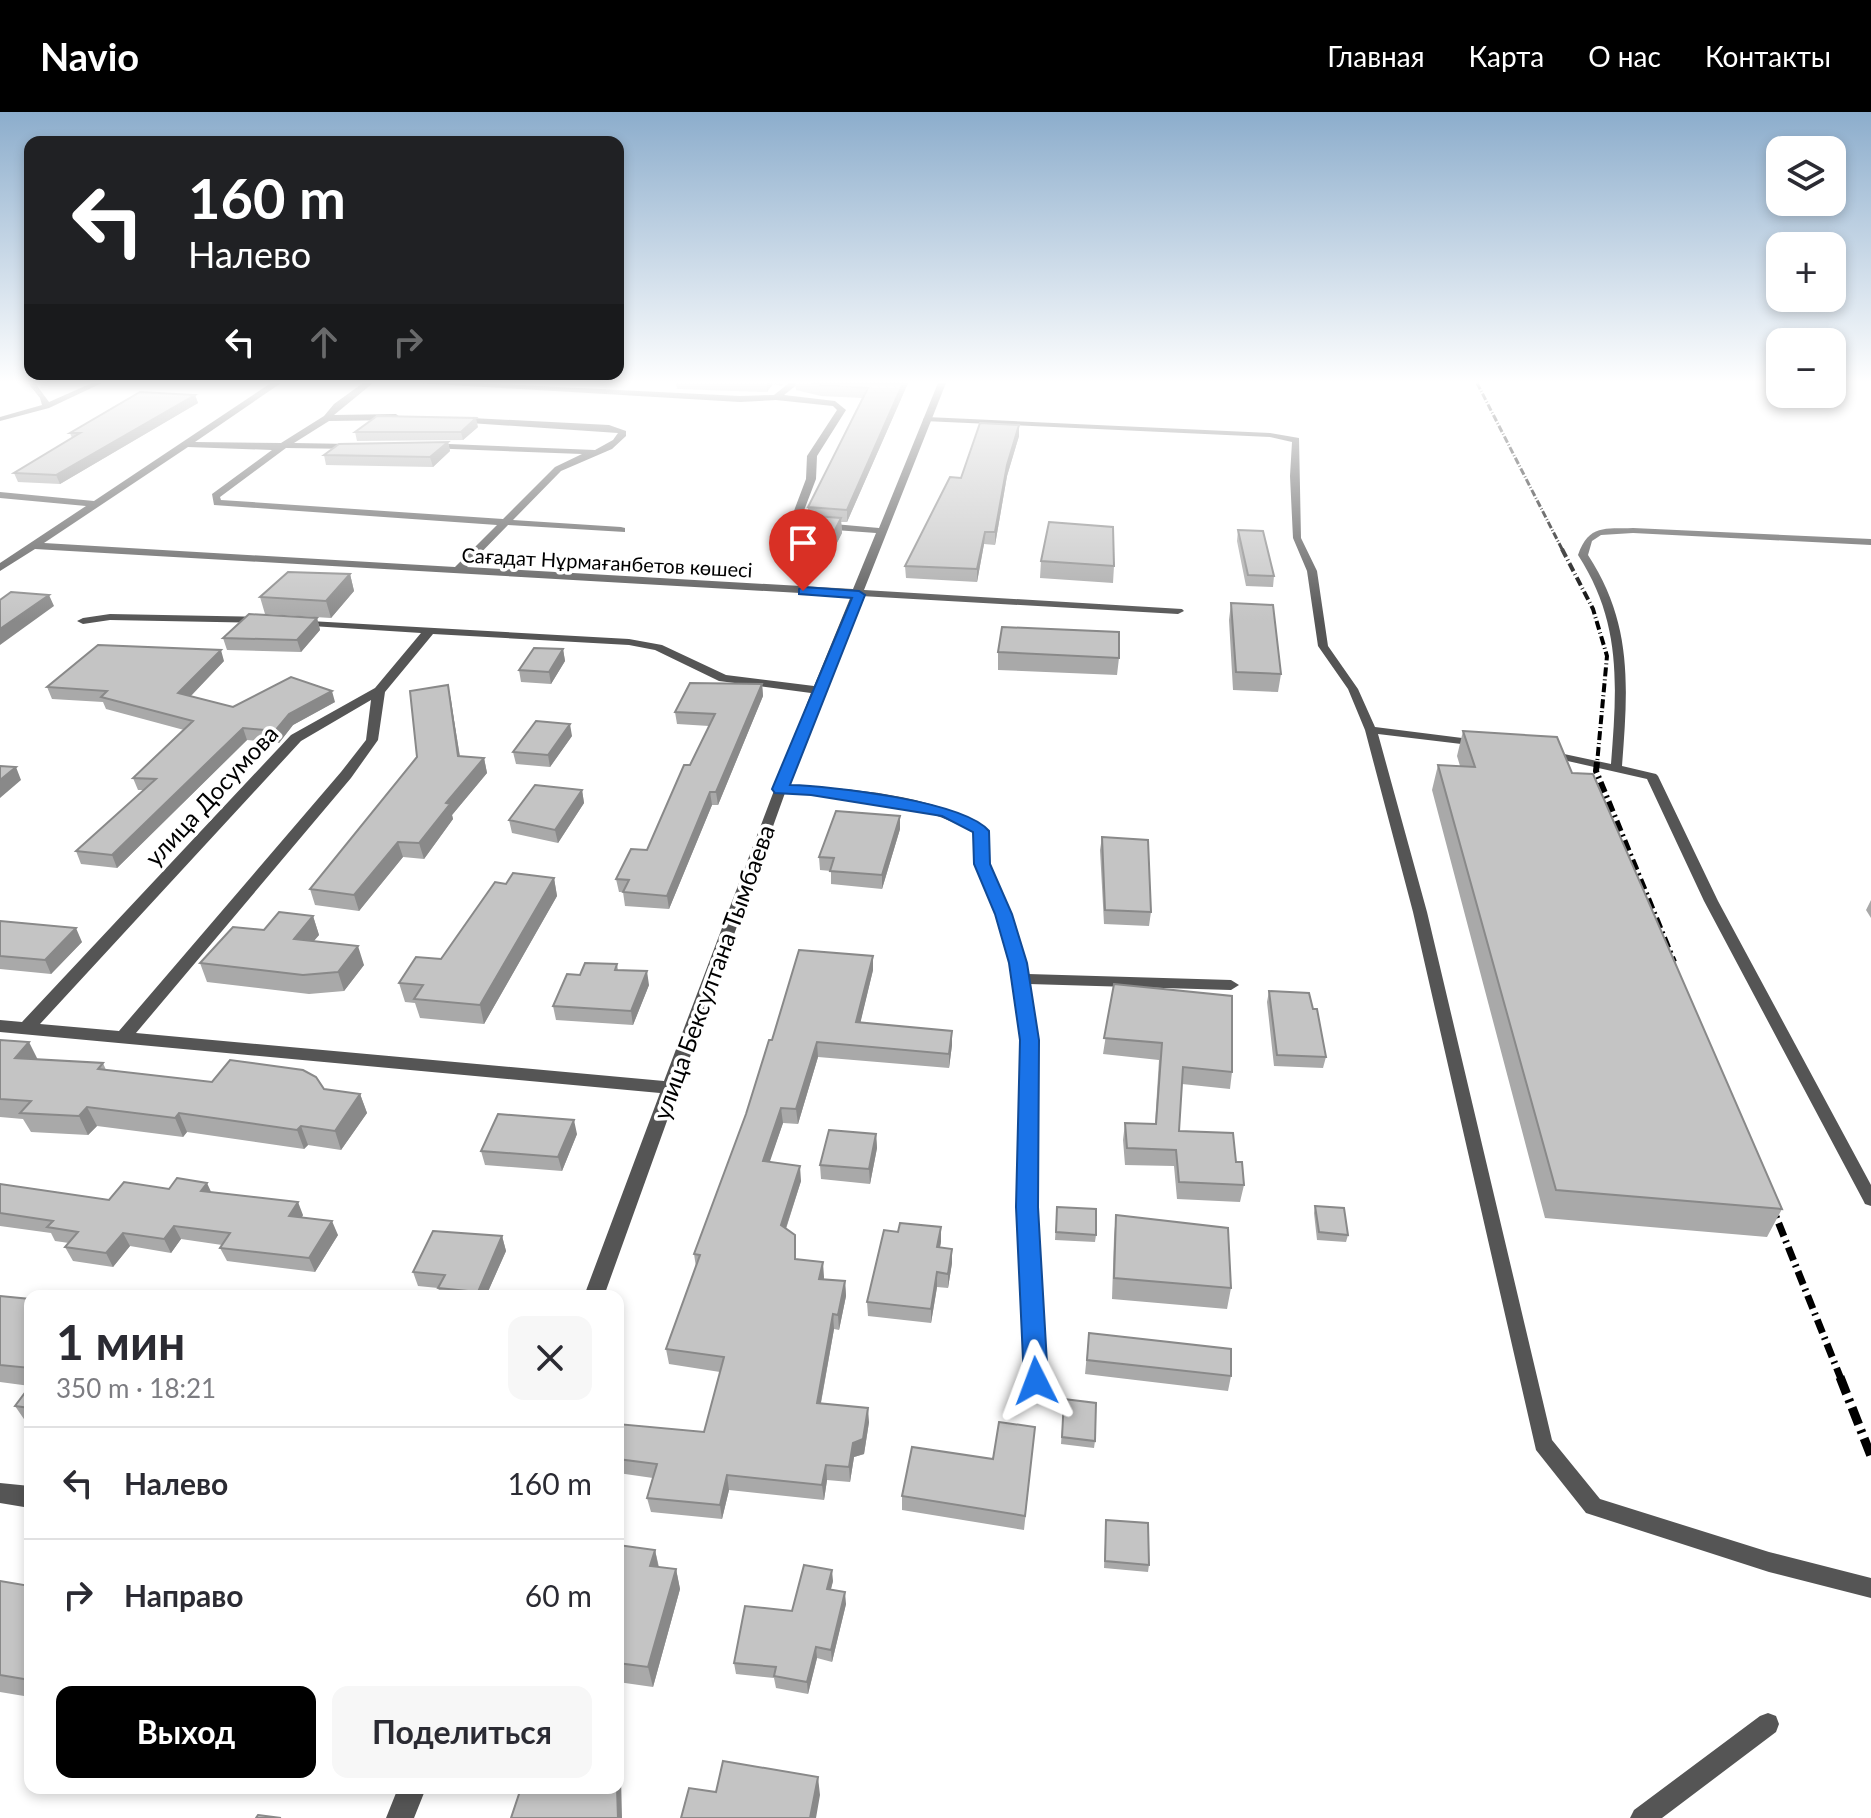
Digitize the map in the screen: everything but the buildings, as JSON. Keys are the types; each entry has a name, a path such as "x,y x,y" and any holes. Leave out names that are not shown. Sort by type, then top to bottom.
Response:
{"street":[{"path":"0,568 158,463"},
{"path":"260,463 215,496 217,503 621,530"},
{"path":"457,571 566,463"},
{"path":"812,463 811,479 794,524 884,531"},
{"name":"улица Бексултана Тымбаева","path":"596,1290 780,789 910,463"},
{"path":"0,495 96,504"},
{"name":"Сағадат Нұрмағанбетов көшесі","path":"33,546 1178,611"},
{"path":"83,621 110,617 248,619 629,642 658,647 723,678 819,690"},
{"path":"122,1039 346,775 372,740 379,691 430,630"},
{"name":"улица Досумова","path":"26,1029 296,738 379,691"},
{"path":"780,789 811,790 945,812 967,820 981,831 982,864 1004,914 1020,979 1029,1040 1027,1207 1036,1381"},
{"path":"1020,979 1231,985"},
{"path":"0,1026 670,1088"},
{"path":"0,1493 24,1496"},
{"path":"400,1818 410,1794"}],"lane":[{"path":"1296,463 1297,538 1312,571 1323,646 1353,689 1371,730 1420,912 1543,1444 1593,1506 1769,1562 1871,1588"},
{"path":"1616,769 1622,665 1599,576 1583,555 1588,540 1599,532 1704,531 1819,543 1871,542"},
{"path":"1371,730 1487,744"},
{"path":"1539,753 1652,776 1711,901 1871,1200"},
{"path":"1642,1818 1768,1724"}],"railway":[{"path":"1518,463 1563,551"},
{"path":"1562,549 1593,609 1607,656 1597,764"},
{"path":"1597,762 1596,771 1674,962"},
{"path":"1769,1199 1841,1379"},
{"path":"1840,1377 1871,1456"}],"route":[{"path":"803,591 859,595 780,789 811,790 945,812 967,820 981,831 982,864 1004,914 1018,963 1029,1040 1027,1207 1036,1381"}]}
